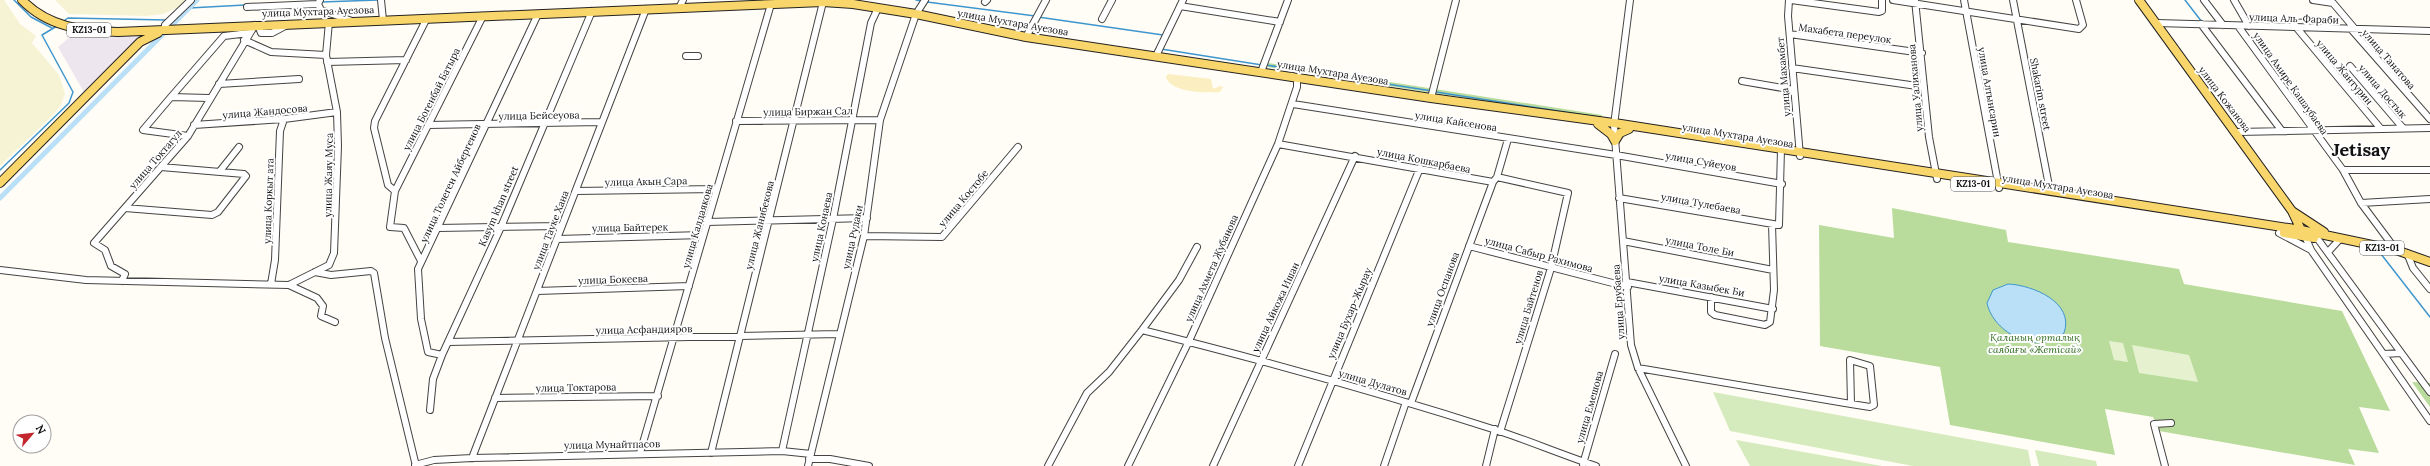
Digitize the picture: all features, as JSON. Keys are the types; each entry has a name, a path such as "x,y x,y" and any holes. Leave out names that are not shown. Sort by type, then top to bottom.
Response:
{"main road":[{"name":"KZ13-01","path":"22,0 38,15 66,27 105,31 164,31"},
{"name":"улица Кожанова","path":"2139,0 2236,132 2308,234"},
{"name":"улица Мухтара Ауезова","path":"164,31 256,25 823,2 916,14 1026,37 1158,54 1261,72 1433,93 1594,122 2281,231 2308,234 2396,250 2430,262"},
{"path":"0,183 140,42 164,31"},
{"path":"1594,122 1605,128 1615,140 1620,133 1629,129"},
{"name":"улица Мухтара Ауезова","path":"1614,125 1629,129 1782,151"},
{"name":"улица Мухтара Ауезова","path":"1998,186 2050,191 2281,231"},
{"path":"2281,231 2290,225 2293,214"},
{"name":"улица Кожанова","path":"2293,214 2303,219 2308,234"},
{"path":"2303,219 2336,239"}],"street":[{"path":"164,31 165,25 191,0"},
{"path":"679,8 683,0"},
{"name":"улица Рудаки","path":"809,460 864,236 880,120 916,14 925,0"},
{"path":"1026,37 1046,0"},
{"path":"1102,20 1112,0"},
{"path":"1158,54 1183,0"},
{"path":"1261,72 1288,0"},
{"path":"1433,93 1456,0"},
{"name":"улица Ерубаева","path":"1630,0 1614,125 1631,345 1638,368 1686,466"},
{"path":"1790,0 1879,12 1882,11 1882,0"},
{"name":"улица Махамбет","path":"1790,0 1792,68 1800,154"},
{"path":"1893,0 1915,2 2079,29 2083,27 2083,25 2076,0"},
{"name":"улица Алтынсарин","path":"1964,0 1998,186"},
{"name":"Shakarim street","path":"2013,0 2050,191"},
{"path":"2204,0 2223,25"},
{"path":"2234,0 2249,26"},
{"name":"улица Танатова","path":"2313,0 2335,4 2353,29 2430,119"},
{"path":"381,1 383,20"},
{"path":"247,7 319,2 321,10 353,21"},
{"name":"улица Жанибекова","path":"711,453 742,337 823,2"},
{"name":"улица Уалиханова","path":"1915,2 1922,53 1929,137 1936,176"},
{"name":"улица Калдаякова","path":"640,454 771,4"},
{"path":"1180,6 1279,22"},
{"name":"улица Конаева","path":"782,451 833,219 871,23 878,8"},
{"name":"улица Тауке Хана","path":"472,458 646,9"},
{"name":"Kasym khan street","path":"430,410 433,379 442,355 501,227 592,11"},
{"name":"улица Толеген Айбергенов","path":"442,355 435,355 428,352 424,338 417,275 421,261 487,125 538,14"},
{"name":"улица Богенбай Батыра","path":"421,261 404,228 390,227 395,191 483,16"},
{"path":"395,191 388,185 374,128 374,121 427,18"},
{"name":"улица Жаяу Муса","path":"0,270 52,278 289,285 329,265 334,252 338,146 337,112 331,90 326,55 329,22"},
{"name":"улица Аль-Фараби","path":"2157,23 2430,31"},
{"path":"2201,24 2282,131"},
{"name":"улица Токтагул","path":"122,280 125,274 111,266 105,250 94,243 188,136 244,40 256,25"},
{"name":"улица Амире Кашаубаева","path":"2238,26 2312,130 2343,170 2360,203 2396,250"},
{"name":"улица Жантурин","path":"2296,27 2381,129"},
{"path":"188,136 143,130 224,36 249,33"},
{"name":"Махабета переулок","path":"1790,34 1922,53"},
{"path":"244,40 271,52 326,55"},
{"path":"686,56 698,56"},
{"path":"328,62 406,60"},
{"name":"улица Достык","path":"2350,66 2403,128"},
{"path":"1792,68 1924,87"},
{"name":"улица Ахмета Жубанова","path":"1128,466 1189,341 1278,144 1293,104 1297,87 1296,80 1292,76"},
{"path":"219,84 299,79"},
{"path":"1742,81 1794,90"},
{"path":"171,97 210,98"},
{"name":"улица Кайсенова","path":"1293,104 1616,155"},
{"name":"улица Жандосова","path":"194,125 284,119 337,112"},
{"name":"улица Коркыт ата","path":"271,284 275,260 280,131 284,119"},
{"name":"улица Биржан Сал","path":"736,121 880,120"},
{"name":"улица Бейсеуова","path":"428,125 602,122"},
{"path":"2236,132 2430,128"},
{"name":"улица Оспанова","path":"1384,466 1495,180 1508,139"},
{"name":"улица Кошкарбаева","path":"1278,144 1563,190"},
{"path":"220,171 239,147"},
{"name":"улица Костобе","path":"864,236 942,237 1018,147"},
{"path":"1782,151 1782,184"},
{"name":"улица Суйеуов","path":"1616,155 1782,184"},
{"name":"улица Айкожа Ишан","path":"1213,466 1355,156"},
{"path":"124,208 208,216 218,212 243,181 244,174 161,167"},
{"name":"улица Бухар-Жырау","path":"1298,466 1420,168"},
{"path":"2343,170 2430,170"},
{"name":"улица Тулебаева","path":"1620,198 1772,224 1780,224 1782,184"},
{"name":"улица Акын Сара","path":"576,191 716,189"},
{"name":"улица Байтенов","path":"1486,466 1551,268 1568,193 1563,190"},
{"path":"2360,203 2430,199"},
{"path":"707,222 867,218"},
{"path":"1711,297 1712,314 1766,325 1771,321 1774,290 1772,224"},
{"path":"438,228 562,226"},
{"path":"2281,231 2311,250"},
{"name":"улица Кожанова","path":"2308,234 2311,250 2430,421"},
{"name":"улица Кожанова","path":"2308,234 2328,252 2430,392"},
{"name":"улица Байтерек","path":"557,239 703,235"},
{"path":"2328,252 2336,239"},
{"name":"улица Толе Би","path":"1623,241 1773,270"},
{"name":"улица Сабыр Рахимова","path":"1469,246 1551,268 1627,284"},
{"path":"1048,466 1087,393 1109,372 1142,330 1179,280 1197,247"},
{"path":"2407,253 2413,268 2430,288"},
{"path":"315,272 331,275 371,271 374,273 385,338 415,465"},
{"name":"улица Казыбек Би","path":"1627,284 1711,297 1772,309"},
{"path":"289,285 300,292 316,297 323,306 321,316 334,322"},
{"name":"улица Бокеева","path":"537,291 690,286"},
{"name":"улица Дулатов","path":"1142,330 1261,360 1409,403 1498,431 1584,464 1596,466"},
{"name":"улица Асфандияров","path":"448,342 673,339 840,334"},
{"path":"2384,354 2401,353"},
{"name":"улица Емешова","path":"1584,464 1615,354"},
{"path":"1638,368 1851,404 1870,407 1874,405 1870,366 1851,360 1851,404"},
{"name":"улица Токтарова","path":"495,398 658,396"},
{"path":"2165,466 2154,424 2171,423"},
{"name":"улица Мунайтпасов","path":"415,465 434,460 472,458 782,451 809,460 830,459 869,466"}],"shaded area":[{"path":"0,0 4,0 20,24 36,36 32,43 59,75 65,94 61,105 53,115 0,166"},
{"path":"55,0 187,0 179,7 163,14 146,16 69,14"},
{"path":"78,30 96,34 142,36 85,94 58,47"}],"green space":[{"path":"1268,63 1602,115 1601,119 1267,67"},
{"name":"Қаланың орталық саябағы «Жетісай»","path":"1892,208 2006,230 2008,242 2179,269 2184,284 2342,311 2390,411 2359,407 2379,453 2348,449 2355,465 2159,431 2153,417 2105,409 2115,455 1950,425 1940,367 1820,346 1819,225 1894,238"},
{"path":"2109,341 2123,343 2128,362 2114,360"},
{"path":"2132,345 2189,355 2198,382 2139,373"},
{"path":"2412,382 2430,383 2430,407"},
{"path":"1713,392 2028,450 2031,466 1913,466 1730,431"},
{"path":"1736,440 1882,466 1750,466"},
{"path":"2035,450 2096,461 2097,466 2039,466"}],"sand":[{"path":"1168,74 1211,79 1213,89 1220,86 1223,87 1220,92 1190,91 1175,86 1169,82 1166,77"}],"water":[{"path":"2008,284 2018,285 2039,292 2049,297 2057,304 2063,312 2066,322 2064,333 2054,340 2042,343 2030,342 2007,332 1998,324 1991,314 1987,303 1993,290"}],"waterway":[{"path":"14,0 31,17 52,28"},
{"path":"0,198 197,0"},
{"path":"321,2 378,0"},
{"path":"916,0 921,1"},
{"path":"2185,0 2202,22"},
{"path":"927,2 1035,16"},
{"path":"189,8 245,5"},
{"path":"1038,17 1163,35"},
{"path":"65,20 68,18 167,20"},
{"path":"0,170 69,103 73,92 42,35 57,26"},
{"path":"1161,49 1262,65"},
{"path":"1266,65 1432,91"},
{"path":"1436,92 1597,117"},
{"path":"2381,254 2430,317"}],"district":[{"name":"Jetisay","path":"2361,150"}]}
